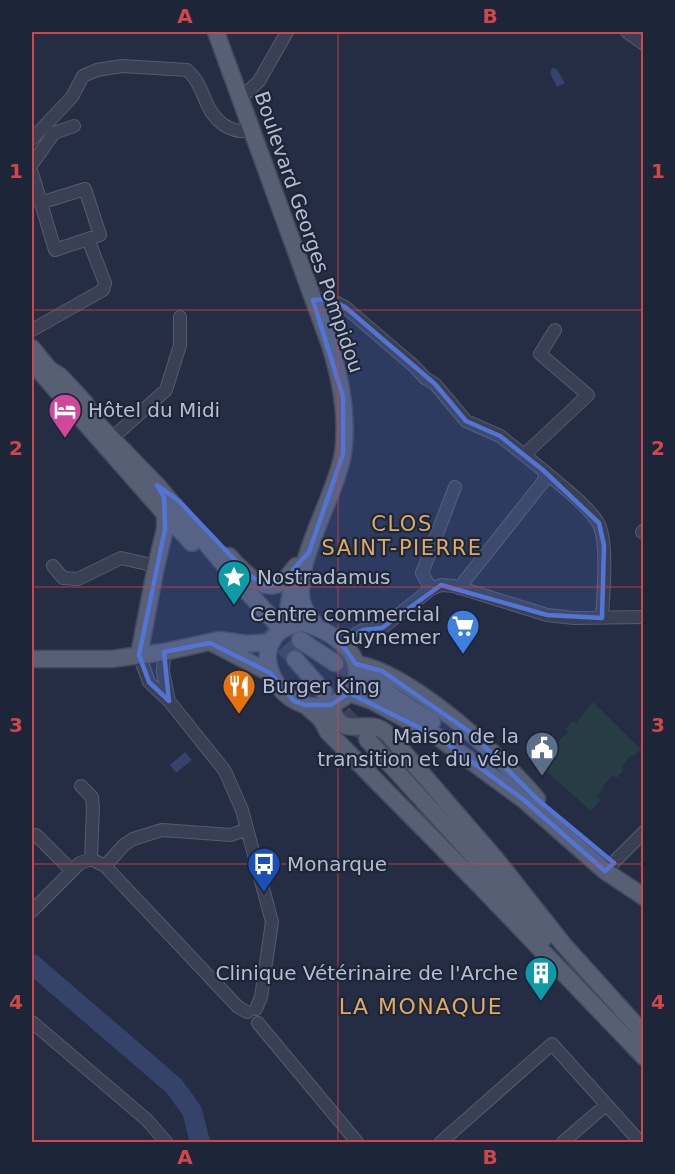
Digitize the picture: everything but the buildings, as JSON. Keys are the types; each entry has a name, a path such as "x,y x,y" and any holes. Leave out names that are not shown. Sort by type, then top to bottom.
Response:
{"main road":[{"name":"Boulevard Georges Pompidou","path":"216,32 338,370 343,397 342,454 336,480 309,552 302,581 302,602 316,626"},
{"path":"32,348 49,369 60,376 85,403 95,421 111,439 157,485 242,586 275,630"},
{"path":"32,362 165,514 275,630"},
{"name":"Boulevard Georges Pompidou","path":"157,485 179,501 232,560 262,584 267,586 278,584 309,552"},
{"path":"157,485 193,543"},
{"path":"139,656 165,529 165,514"},
{"path":"296,566 268,653 273,681 294,701 305,705 321,719 328,732 640,1046"},
{"path":"32,659 111,659 164,652 219,640 247,644 275,630 304,623 316,626 341,643 352,654 357,674 349,693 341,700 328,699 305,705"},
{"path":"300,640 335,663"},
{"path":"210,643 270,673"},
{"path":"295,659 328,699 334,718 340,724 350,727 374,726 387,733 495,858 640,1046"},
{"path":"356,664 371,666 382,671 430,701 470,732 523,782 537,799"},
{"path":"369,681 456,737 537,799 609,867 644,886"},
{"path":"349,693 372,701 438,737 524,800 644,897"},
{"path":"367,739 498,883 640,1046"},
{"path":"498,883 563,944"}],"street":[{"path":"240,99 259,81 287,32"},
{"path":"627,32 644,44"},
{"path":"32,139 72,97 83,76 97,70 122,66 187,70 195,77 209,112 217,120 231,130 252,130"},
{"path":"32,164 54,133 74,126"},
{"path":"32,173 40,203 55,250 100,235 85,189 40,203"},
{"path":"32,330 102,290 105,283 88,239"},
{"path":"313,300 329,299 345,307 425,378 435,384 466,421 500,436 583,505 599,523 604,545 602,618"},
{"path":"111,439 166,390 180,345 180,316"},
{"path":"524,455 588,395 540,354 555,330"},
{"path":"459,588 543,482 545,476 543,470"},
{"path":"430,589 422,573 455,487"},
{"path":"53,566 63,578 78,579 122,558 156,566"},
{"path":"341,643 363,630 382,628 430,589 441,585 459,588 547,615 574,618 644,617"},
{"path":"164,652 163,672 169,701"},
{"path":"139,656 149,682 169,701 225,771 242,810 272,922 261,997 252,1011"},
{"path":"81,786 92,797 91,859"},
{"path":"105,866 124,845 134,839 162,830 231,835 247,829"},
{"path":"609,867 644,832"},
{"path":"36,835 72,871"},
{"path":"32,911 80,863 91,859 105,866 238,1007 261,1016 258,1023 357,1143"},
{"path":"32,1022 147,1120 166,1143"},
{"path":"441,1143 552,1044 640,1143"},
{"path":"563,1143 606,1105"}],"highlighted area":[{"path":"329,299 345,307 435,384 466,421 500,436 543,470 599,523 604,545 602,618 547,615 441,585 382,628 363,630 341,643 356,664 382,671 470,732 537,799 614,863 605,871 524,800 438,737 349,693 331,705 305,705 294,701 270,673 210,643 164,652 169,701 149,682 139,655 165,529 164,497 157,485 179,501 249,575 267,586 282,582 309,552 343,454 343,397 313,300"}],"shaded area":[{"path":"593,702 641,749 633,756 631,755 621,767 624,770 617,778 613,775 603,786 604,788 597,796 601,799 591,811 536,762 568,732 565,729 573,721 575,724"}],"water":[{"path":"552,68 557,69 565,83 557,87 550,73"},
{"path":"185,752 192,760 176,773 170,765"}],"waterway":[{"path":"32,964 174,1086 192,1111 200,1142"}],"tunnel":[{"path":"267,629 295,659"},
{"path":"335,663 368,681"},
{"path":"327,695 362,733"}],"place":[{"name":"Hôtel du Midi","path":"65,439"},
{"name":"Nostradamus","path":"234,606"},
{"name":"Centre commercial Guynemer","path":"463,655"},
{"name":"Burger King","path":"239,715"},
{"name":"Maison de la transition et du vélo","path":"542,777"},
{"name":"Monarque","path":"264,893"},
{"name":"Clinique Vétérinaire de l'Arche","path":"541,1002"}],"district":[{"name":"CLOS SAINT-PIERRE","path":"402,536"},
{"name":"LA MONAQUE","path":"421,1006"}]}
